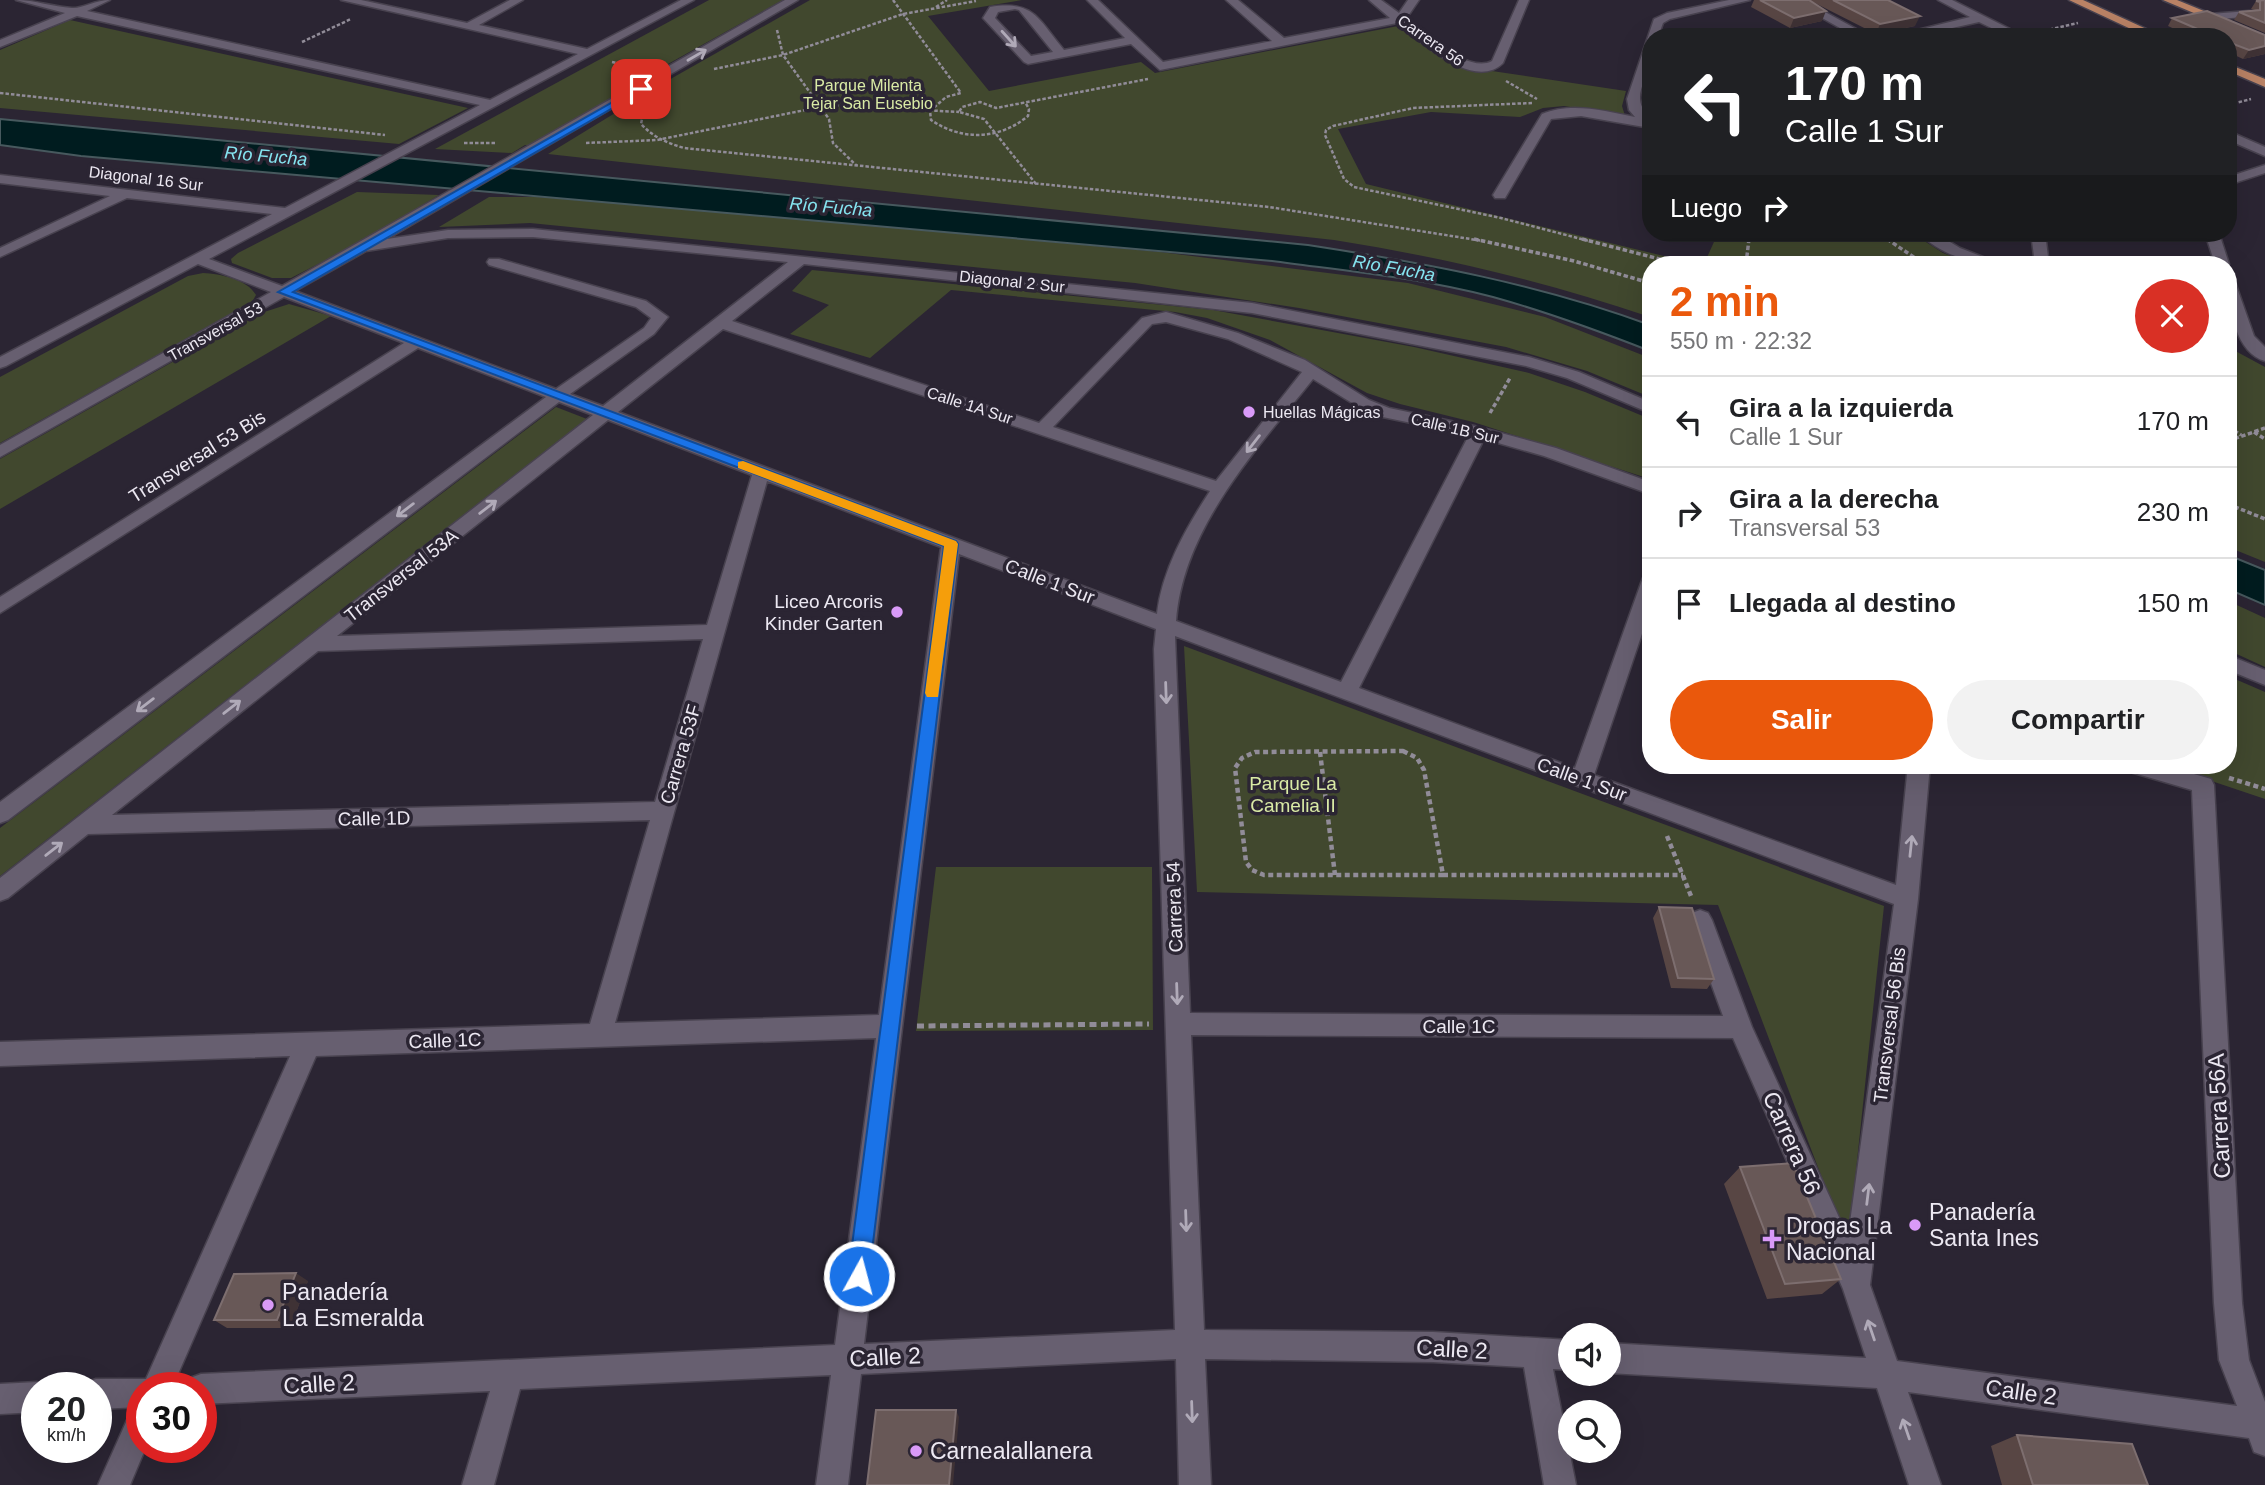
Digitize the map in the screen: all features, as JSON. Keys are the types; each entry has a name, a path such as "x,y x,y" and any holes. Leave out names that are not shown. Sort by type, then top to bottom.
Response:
{"main road":[{"path":"2074,0 2137,28"},
{"path":"2168,0 2235,28"},
{"path":"2237,29 2265,40"},
{"path":"2237,71 2265,83"}],"street":[{"path":"21,0 491,104"},
{"path":"0,44 105,0"},
{"path":"346,0 587,54"},
{"path":"468,26 518,0"},
{"path":"0,363 690,0"},
{"name":"Transversal 53","path":"0,452 532,152 793,0"},
{"path":"1092,0 1160,66 1400,19 1414,0"},
{"path":"1231,0 1281,42"},
{"name":"Carrera 56","path":"1374,0 1466,65 1493,67 1524,0"},
{"path":"1655,28 1658,21 1667,16 1745,0"},
{"path":"1795,0 1848,28"},
{"path":"1943,0 2002,28"},
{"path":"1061,54 1023,8 1014,6 993,9 989,18 1028,60 1061,54 1134,40"},
{"path":"2210,18 2249,15"},
{"path":"1936,28 1981,18"},
{"path":"1642,69 1633,99 1635,110 1642,117"},
{"path":"1500,195 1546,117 1552,112 1583,113 1642,123"},
{"path":"2237,139 2265,152"},
{"path":"2237,178 2265,169"},
{"name":"Diagonal 16 Sur","path":"0,179 287,212"},
{"path":"0,253 125,193"},
{"name":"Diagonal 2 Sur","path":"363,247 448,234 503,231 801,258 1252,307 1520,360 1573,375 1642,405"},
{"path":"1940,242 1970,256"},
{"name":"Transversal 53A","path":"0,891 607,414 801,258"},
{"name":"Calle 1 Sur","path":"197,260 1166,625 1906,899"},
{"path":"0,814 558,396 649,331 660,317 641,304 494,262"},
{"path":"2237,312 2246,338 2261,352"},
{"name":"Calle 1B Sur","path":"1042,429 1147,321 1166,317 1278,353 1363,403 1384,412 1479,432 1550,452 1642,485"},
{"name":"Calle 1A Sur","path":"721,323 1218,488"},
{"name":"Transversal 53 Bis","path":"0,606 416,342"},
{"name":"Carrera 54","path":"1195,1485 1164,649 1166,625 1170,588 1193,532 1218,488 1311,372"},
{"path":"1347,691 1479,432"},
{"name":"Carrera 53F","path":"599,1035 761,472"},
{"path":"832,1485 951,544"},
{"path":"1583,779 1642,606"},
{"path":"311,644 715,632"},
{"path":"2237,666 2265,678"},
{"name":"Transversal 56 Bis","path":"1856,1286 1906,899 1919,774"},
{"path":"2183,774 2210,779"},
{"name":"Carrera 56A","path":"2210,779 2228,1303 2234,1360 2262,1430"},
{"name":"Calle 1D","path":"84,825 663,811"},
{"name":"Carrera 56","path":"1700,920 1740,1027 1856,1286 1925,1485"},
{"name":"Calle 1C","path":"1178,1024 1740,1027"},
{"name":"Calle 1C","path":"0,1054 891,1026"},
{"path":"164,1372 308,1044"},
{"name":"Calle 2","path":"217,1388 1190,1344 1433,1347 1558,1355"},
{"path":"1536,1353 1560,1485"},
{"name":"Calle 2","path":"1621,1359 1886,1374 2262,1430"},
{"path":"478,1485 509,1375"},
{"path":"0,1399 21,1398"},
{"path":"114,1485 126,1458"}],"path":[{"path":"893,0 961,93 946,97 930,111"},
{"path":"933,9 947,0"},
{"path":"715,69 783,55 903,13 984,0"},
{"path":"273,56 377,6"},
{"path":"2058,28 2109,16"},
{"path":"777,28 783,55 830,119 833,143 858,166"},
{"path":"587,54 664,75"},
{"path":"0,93 105,106 220,115 422,140"},
{"path":"2237,103 2253,99"},
{"path":"960,112 962,107 980,102 996,108"},
{"path":"930,111 931,120 948,131 975,135 995,133 1021,123 1028,116 1029,109 1025,102"},
{"path":"647,103 641,124 657,140 684,148 1370,219 1475,237 1586,263 1642,280"},
{"path":"1543,103 1413,108 1333,126 1326,130 1325,135 1344,179 1354,187 1501,218 1648,256"},
{"path":"657,140 821,107 960,112 967,118 984,119 1037,184"},
{"path":"1891,242 1912,256"},
{"path":"1479,432 1520,360"},
{"path":"2237,438 2265,428"},
{"path":"2254,432 2265,439"},
{"path":"2237,433 2242,436"},
{"path":"2237,508 2265,519"},
{"path":"1443,875 1424,770 1417,758 1403,751 1255,752 1242,758 1235,768 1246,862 1252,870 1264,875 1335,874 1443,875 1683,875"},
{"path":"1320,752 1335,874"},
{"path":"2210,779 2265,789"},
{"path":"1656,806 1700,920"},
{"path":"891,1026 1178,1024"}],"green space":[{"path":"709,0 783,0 659,69 535,145 525,145 512,153 435,149"},
{"name":"Parque Milenta Tejar San Eusebio","path":"810,0 1022,0 928,16 989,91 1141,62 1155,73 1398,26 1458,66 1626,91 1622,106 1625,116 1564,106 1543,108 1520,117 1431,112 1338,129 1366,184 1664,256 1642,256 1642,315 1494,272 1334,240 548,154 674,77"},
{"path":"70,20 468,108 399,144 0,108 0,50"},
{"path":"357,192 439,195 419,207 427,208 291,278 272,278 232,263 231,259 238,253"},
{"path":"489,197 538,197 1160,252 1408,283 1545,317 1642,355 1642,394 1587,371 1506,347 1299,308 1135,283 530,223 439,227"},
{"path":"1714,242 1926,242 1951,256 1708,256"},
{"path":"812,270 1213,310 1414,347 1529,373 1642,416 1642,476 1473,422 1367,393 1270,340 1207,318 1175,312 951,290 870,358 790,334 829,305 792,291"},
{"path":"203,273 240,281 256,295 252,302 0,443 0,377 188,276"},
{"path":"289,304 331,316 0,509 0,459 258,314"},
{"path":"2237,352 2265,367 2265,562 2237,551"},
{"path":"556,407 587,419 0,876 0,828"},
{"path":"2237,605 2265,618 2265,667 2237,654"},
{"name":"Parque La Camelia II","path":"1184,646 1884,906 1848,1246 1718,905 1197,892"},
{"path":"2237,680 2265,692 2265,799 2191,774 2237,774"},
{"path":"936,867 1152,867 1153,1030 916,1031"}],"water":[{"name":"Río Fucha","path":"0,119 1308,245 1481,276 1566,298 1642,322 1642,348 1573,322 1493,297 1383,276 1272,261 81,156 0,145"},
{"path":"2237,559 2265,570 2265,605 2237,593"}],"building":[{"path":"1760,0 1809,0 1826,11 1794,18"},
{"path":"1833,0 1888,0 1920,16 1880,24"},
{"path":"2265,0 2265,23 2239,12 2260,10 2260,2 2256,1"},
{"path":"2207,11 2265,35 2265,46 2249,50 2237,45 2237,28 2195,28 2172,18"},
{"path":"1659,907 1692,908 1714,979 1678,978"},
{"path":"1793,1163 1841,1279 1785,1284 1740,1167"},
{"name":"Panadería La Esmeralda","path":"296,1273 277,1320 214,1320 234,1274"},
{"name":"Carnealallanera","path":"876,1410 956,1410 949,1485 867,1485"},
{"path":"2017,1435 2132,1444 2148,1485 2033,1485"}],"slow traffic":[{"path":"743,465 951,544 932,693"}],"place":[{"name":"Huellas Mágicas","path":"1249,412"},
{"name":"Liceo Arcoris Kinder Garten","path":"897,612"},
{"name":"Panadería Santa Ines","path":"1915,1225"},
{"name":"Drogas La Nacional","path":"1772,1239"},
{"name":"Panadería La Esmeralda","path":"268,1305"},
{"name":"Carnealallanera","path":"916,1451"}],"route":[{"path":"641,89 284,292 951,544 859,1276"}]}
